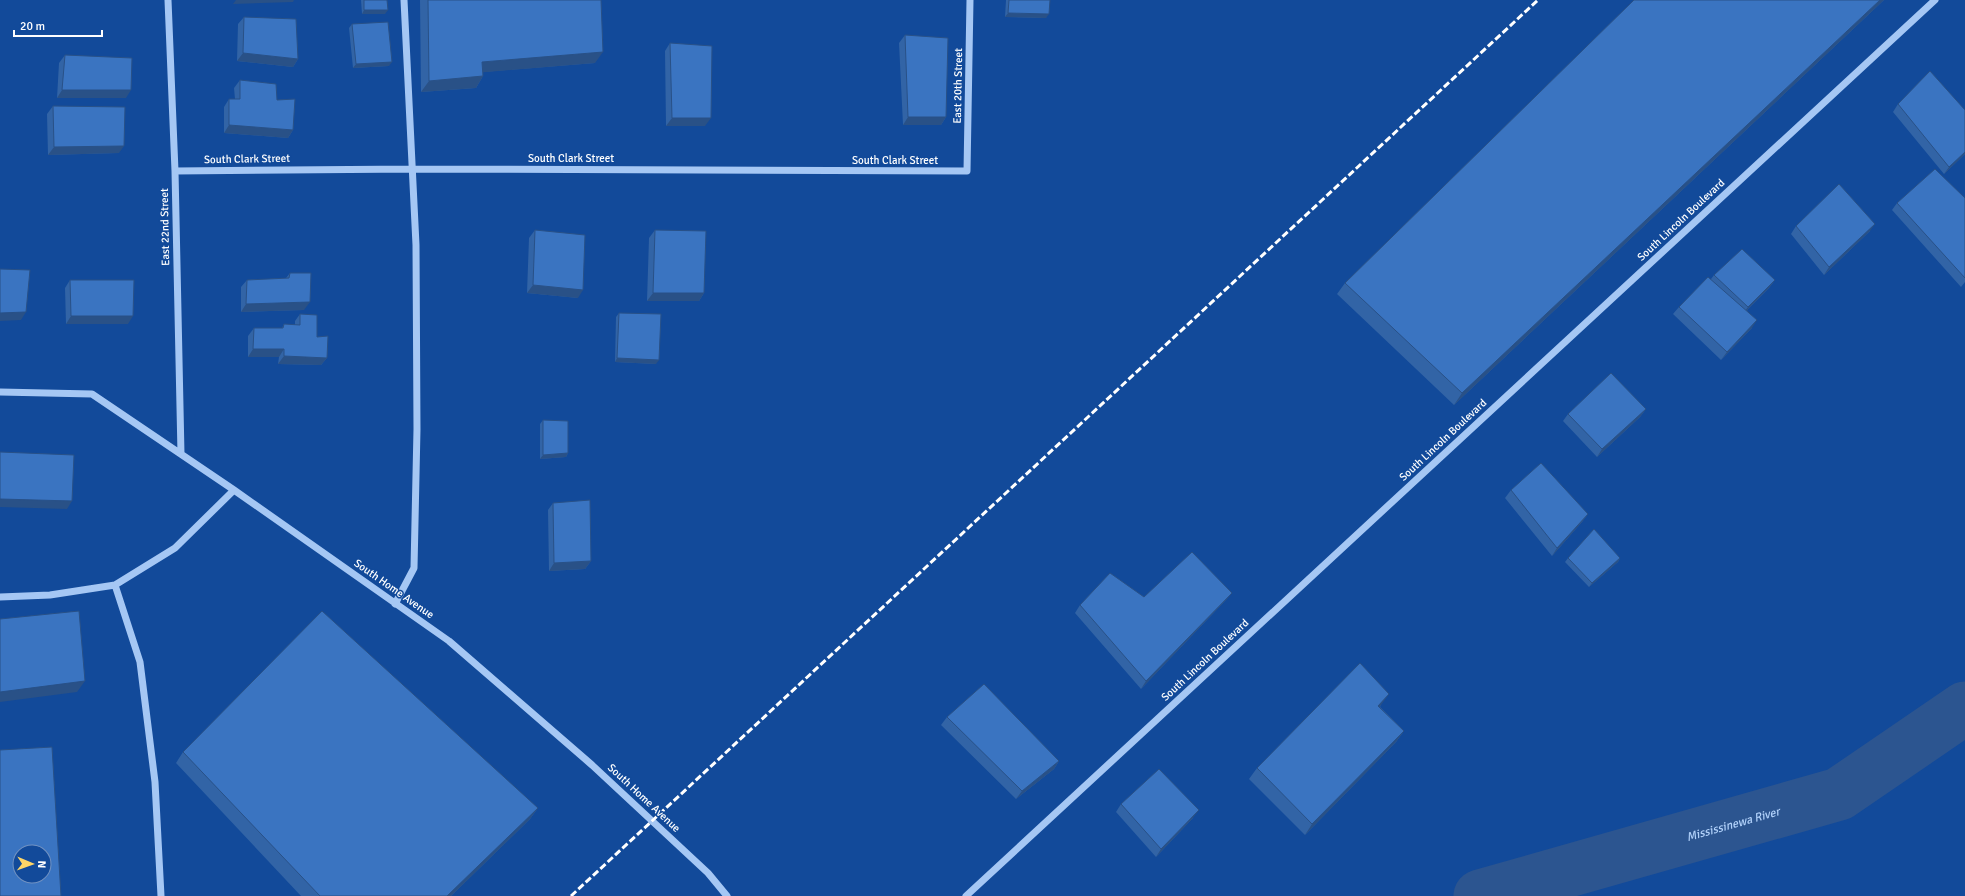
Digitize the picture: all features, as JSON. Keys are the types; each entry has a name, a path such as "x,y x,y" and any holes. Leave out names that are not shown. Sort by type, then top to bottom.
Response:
{"street":[{"name":"East 22nd Street","path":"168,0 175,171 181,454"},
{"path":"395,604 414,568 417,421 416,246 404,0"},
{"name":"East 20th Street","path":"967,172 970,0"},
{"name":"South Lincoln Boulevard","path":"966,896 1935,0"},
{"name":"South Clark Street","path":"175,171 413,169 967,172"},
{"name":"South Home Avenue","path":"0,392 92,394 234,490 449,641 592,765 708,873 727,896"},
{"path":"0,597 50,595 116,585 175,548 234,490"},
{"path":"116,585 140,662 155,782 161,896"}],"building":[{"path":"364,0 387,0 388,10 364,10"},
{"path":"428,0 601,0 603,52 482,62 483,76 429,81"},
{"path":"1009,0 1050,0 1049,14 1008,13"},
{"path":"1634,0 1880,0 1462,393 1345,283"},
{"path":"244,17 296,19 298,59 243,53"},
{"path":"388,22 392,62 356,64 352,24"},
{"path":"905,35 948,38 946,117 908,117"},
{"path":"670,43 712,46 711,118 672,118"},
{"path":"65,55 132,58 131,90 62,90"},
{"path":"1930,71 1965,110 1965,152 1949,167 1898,104"},
{"path":"240,80 276,84 277,100 295,99 293,130 229,125 229,99 240,99"},
{"path":"53,106 125,107 124,146 54,147"},
{"path":"1935,169 1965,198 1965,278 1897,203"},
{"path":"1839,184 1875,224 1829,267 1796,226"},
{"path":"535,230 585,235 583,290 533,285"},
{"path":"655,230 706,231 704,293 653,293"},
{"path":"1742,249 1775,280 1748,307 1714,275"},
{"path":"0,269 30,270 26,312 0,313"},
{"path":"290,273 311,273 310,302 246,304 247,280 289,278"},
{"path":"1708,277 1757,320 1727,352 1679,307"},
{"path":"70,280 134,280 133,316 71,316"},
{"path":"619,313 661,314 659,360 617,358"},
{"path":"300,314 317,315 317,337 328,336 327,358 284,356 284,349 253,349 254,328 283,328 284,324 300,325"},
{"path":"1611,373 1646,409 1602,449 1568,414"},
{"path":"543,420 568,421 568,453 543,455"},
{"path":"0,452 74,455 72,501 0,499"},
{"path":"1541,463 1588,514 1557,548 1511,490"},
{"path":"590,500 591,561 554,563 553,503"},
{"path":"1594,529 1620,558 1592,583 1568,558"},
{"path":"1192,552 1232,593 1146,681 1080,605 1110,573 1144,597"},
{"path":"79,611 85,681 0,692 0,619"},
{"path":"322,611 538,808 447,896 320,896 183,752"},
{"path":"1360,663 1389,694 1378,706 1404,731 1312,824 1257,768"},
{"path":"984,684 1059,761 1022,791 947,717"},
{"path":"52,747 61,896 0,896 0,750"},
{"path":"1159,769 1199,810 1161,849 1121,804"}],"waterway":[{"name":"Mississinewa River","path":"1480,896 1839,794 1965,708"}],"railway":[{"path":"571,896 1538,0"}]}
